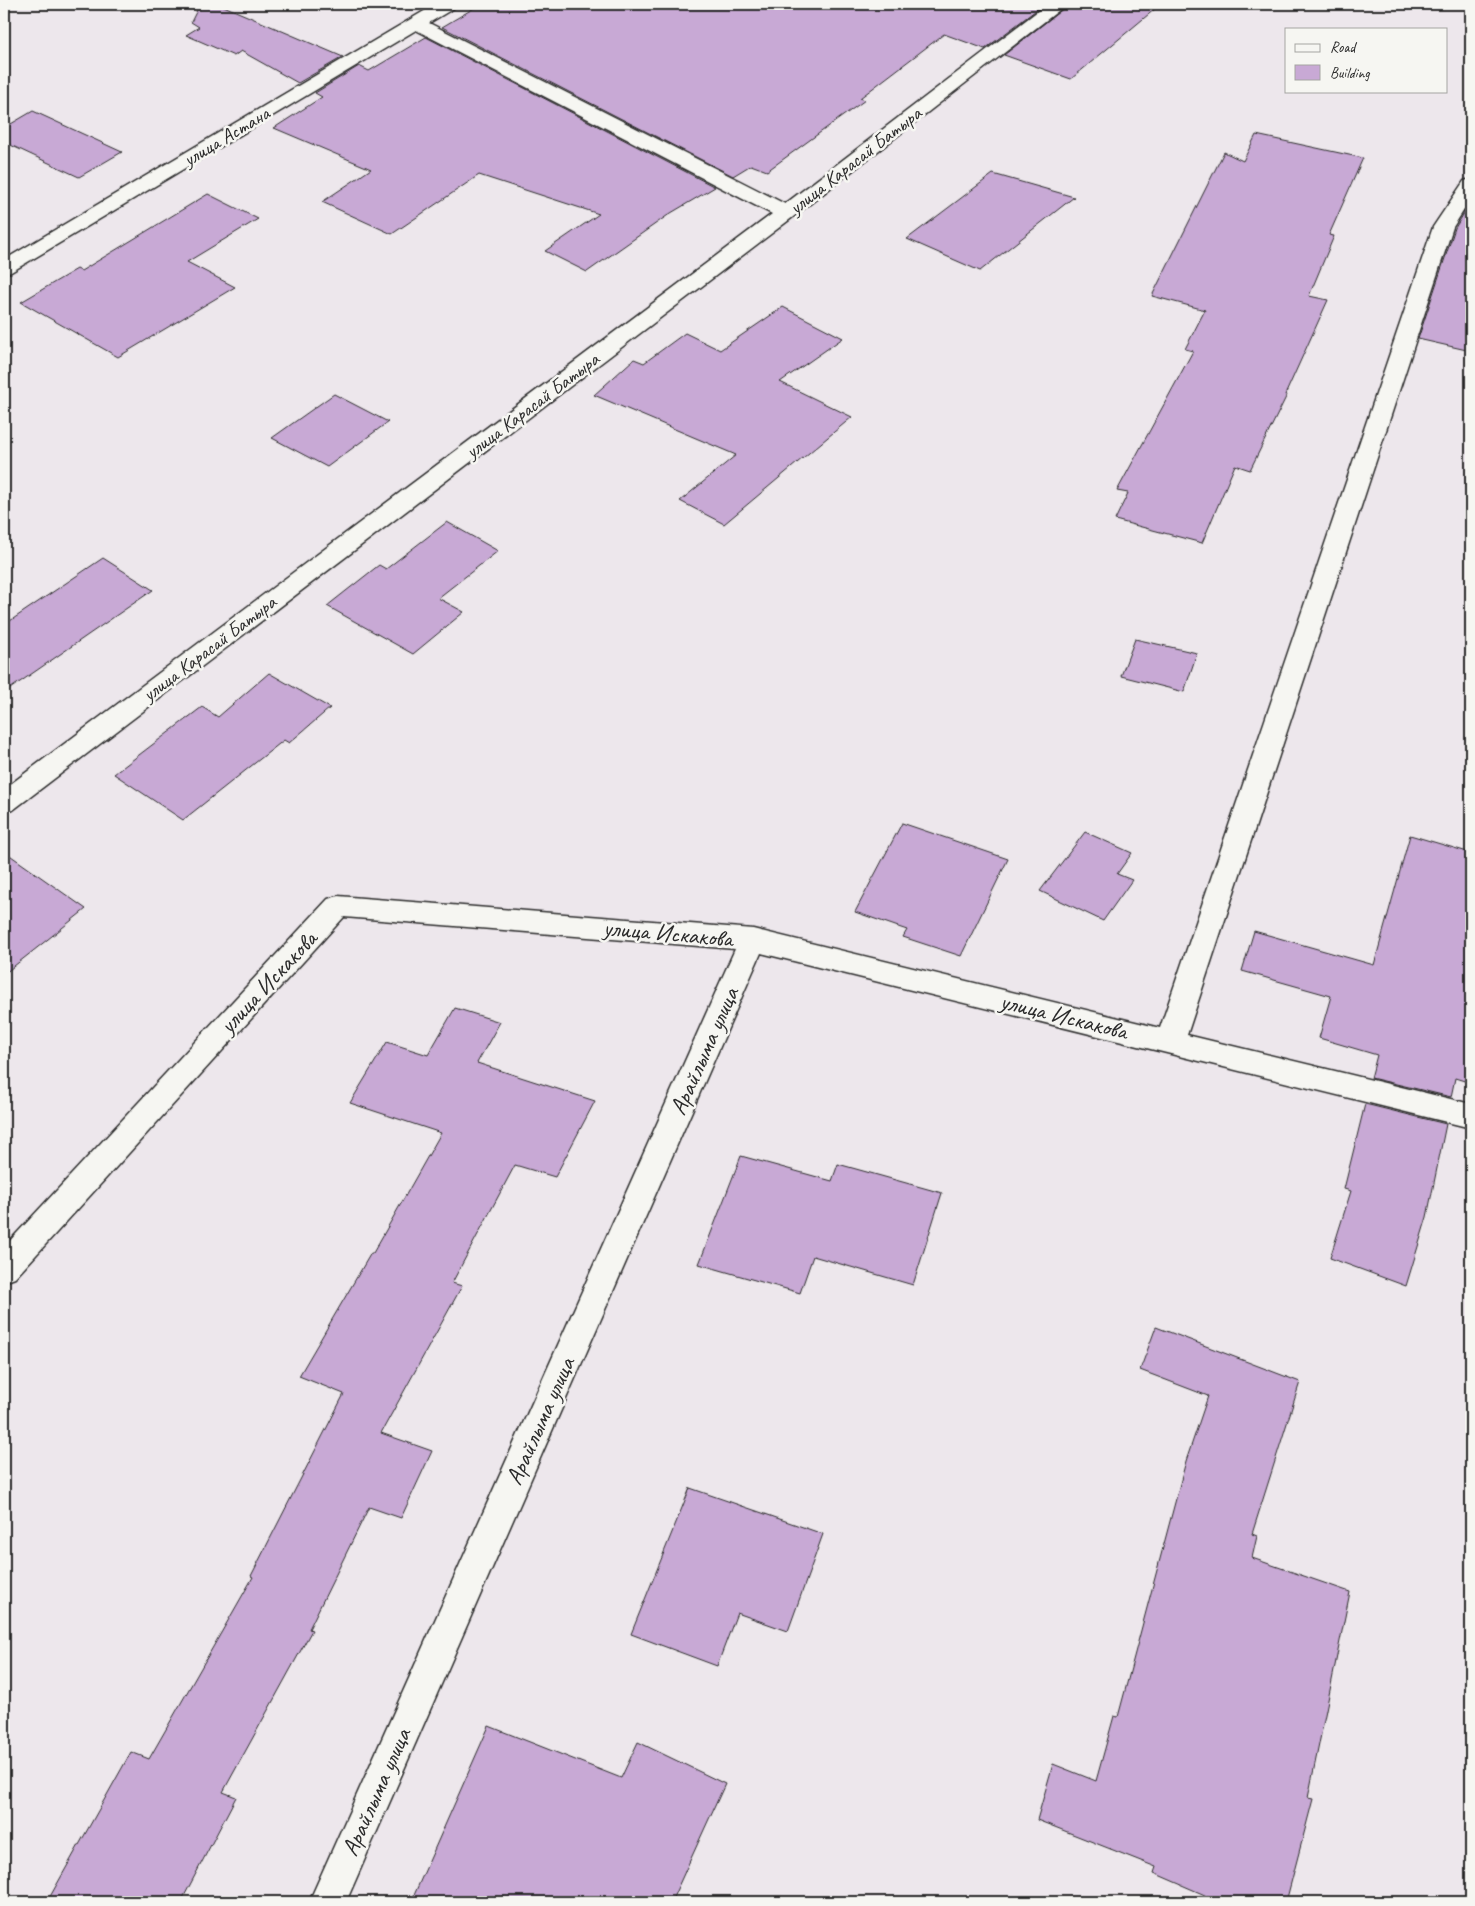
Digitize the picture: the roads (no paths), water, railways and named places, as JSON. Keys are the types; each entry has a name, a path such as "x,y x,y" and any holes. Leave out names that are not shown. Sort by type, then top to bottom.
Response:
{"street":[{"name":"улица Астана","path":"4,268 448,4"},
{"name":"улица Карасай Батыра","path":"4,803 786,213 1058,4"},
{"path":"416,23 786,213"},
{"path":"1170,1042 1443,227 1471,186"},
{"name":"улица Искакова","path":"4,1268 338,906 753,940 1471,1116"},
{"name":"Арайлыма улица","path":"327,1902 753,940"}]}
